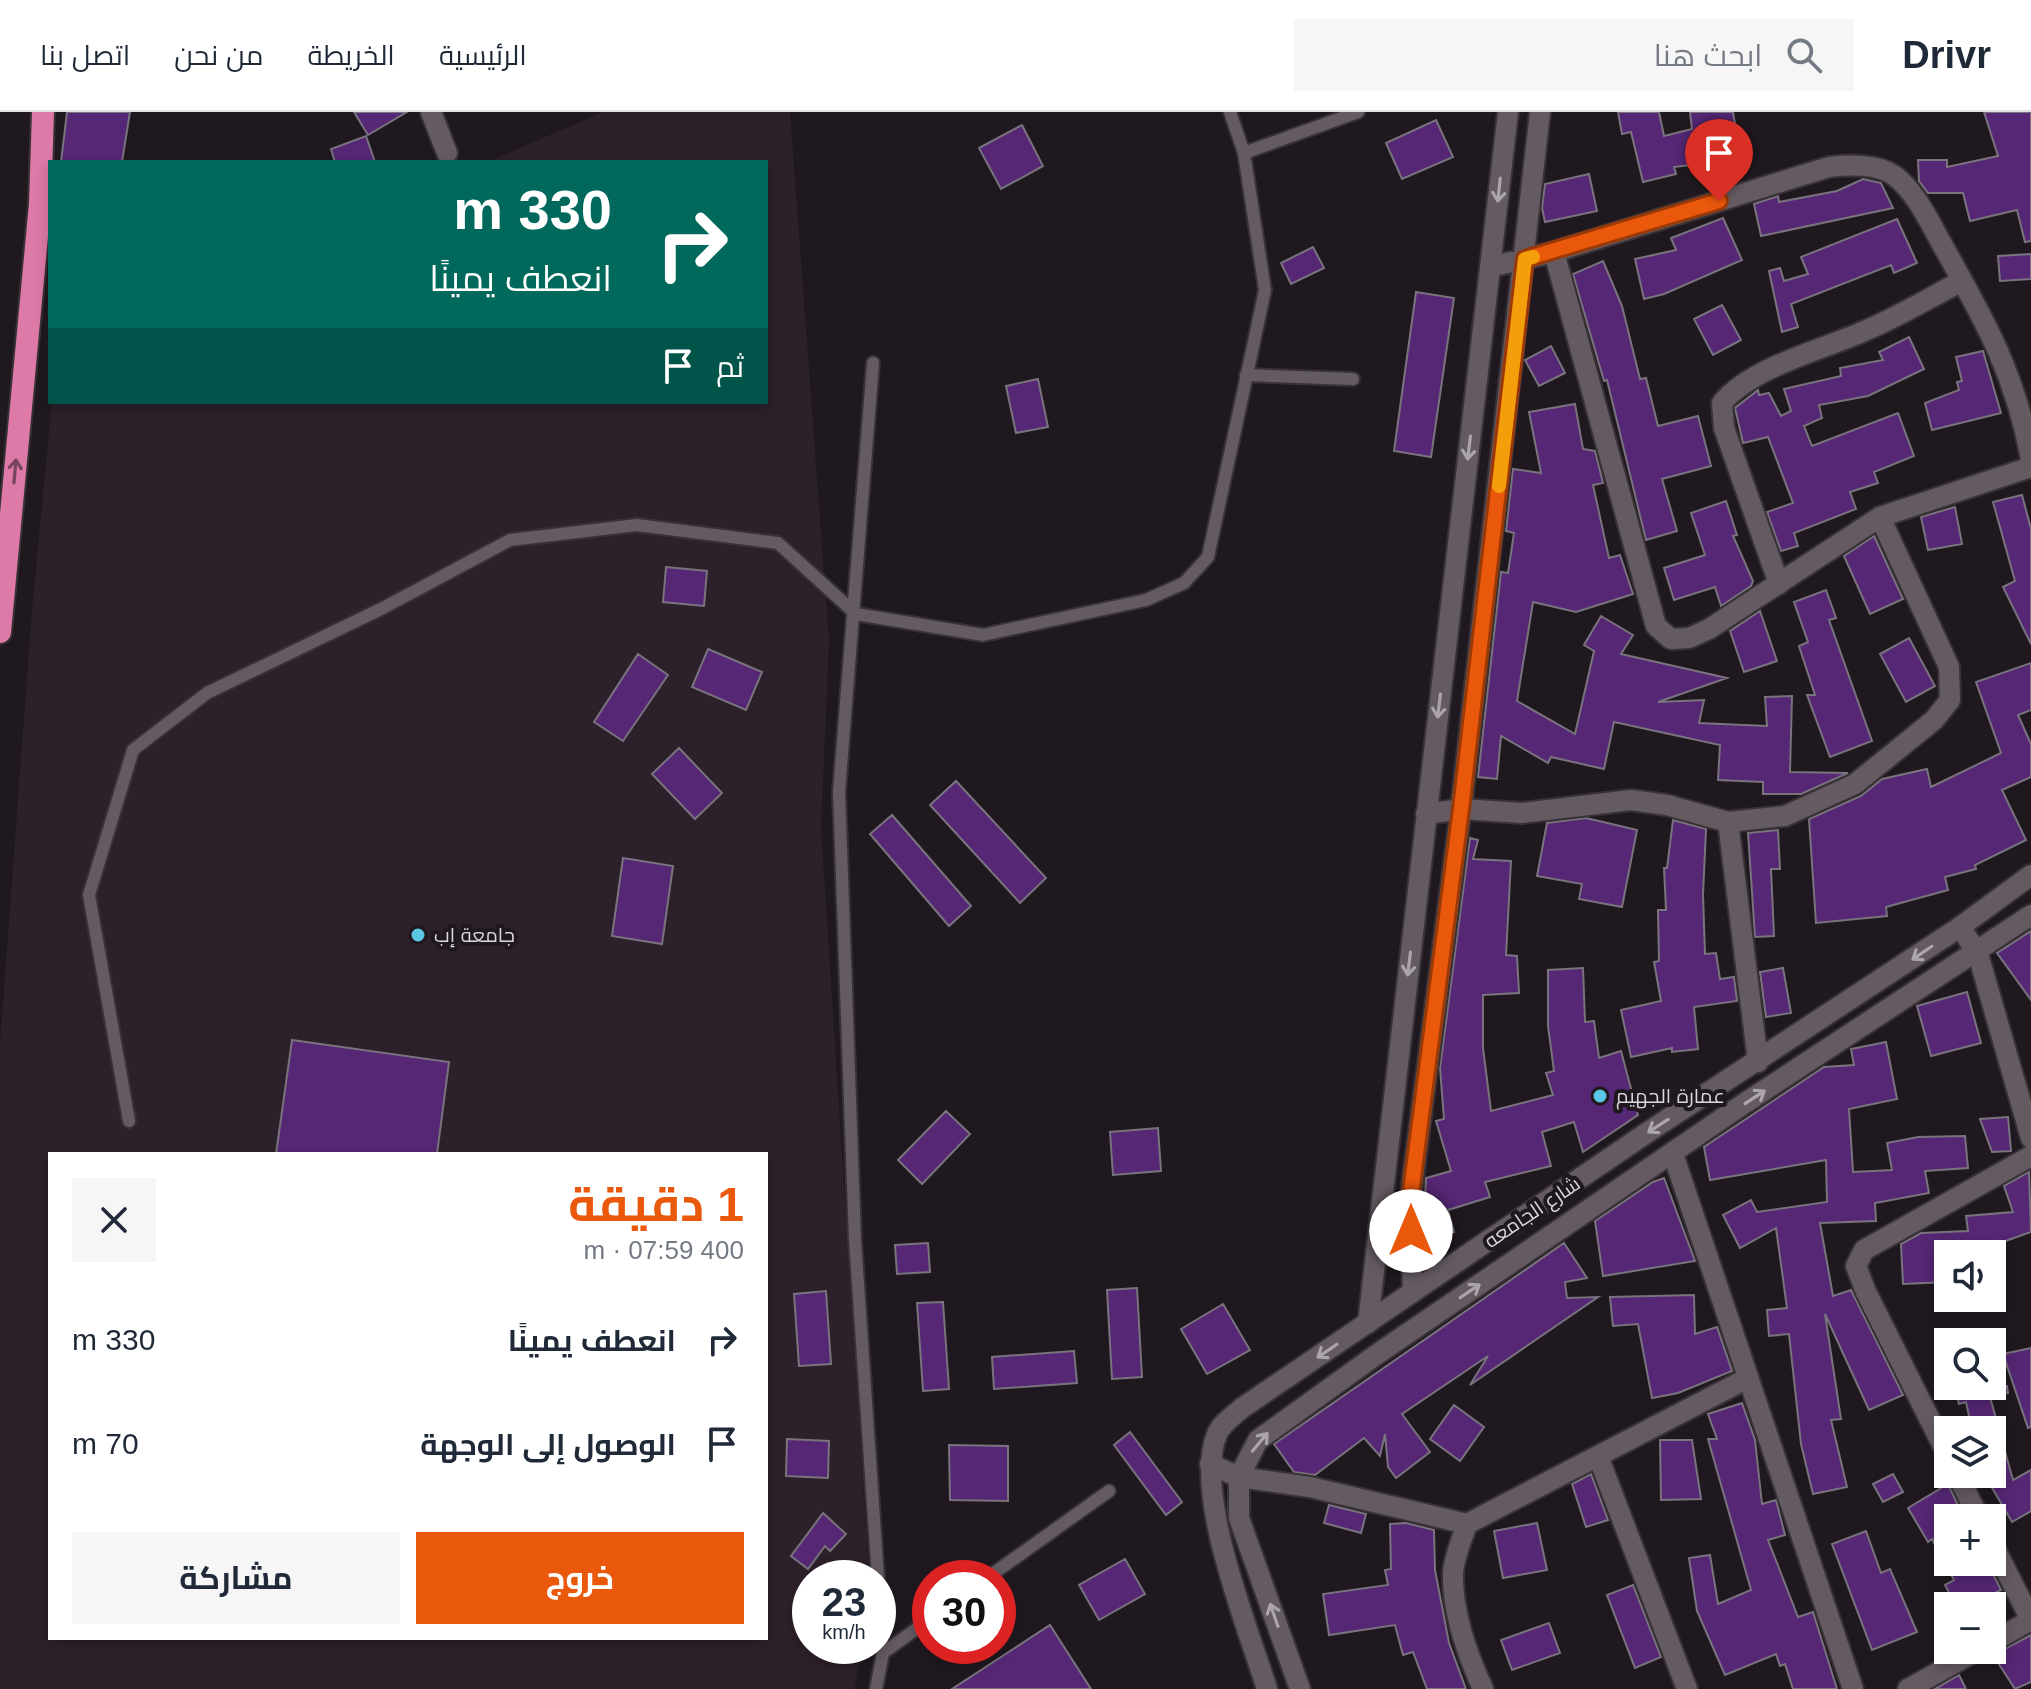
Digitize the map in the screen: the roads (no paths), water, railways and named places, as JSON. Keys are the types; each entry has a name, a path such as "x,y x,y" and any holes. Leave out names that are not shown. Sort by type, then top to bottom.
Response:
{"highway":[{"path":"0,632 40,204 43,112"}],"street":[{"path":"431,112 447,153"},
{"path":"1368,1323 1508,112"},
{"path":"1413,1292 1410,1200 1461,809 1540,112"},
{"path":"1490,267 1554,252 1829,167 1856,164 1894,175 1920,206 1989,327 2012,379 2029,432 2031,459"},
{"path":"1554,252 1656,626 1671,639 1689,638 1779,584 1880,517 2031,467"},
{"path":"1779,584 1724,428 1722,403 1731,392 1771,370 1870,329 1962,281"},
{"path":"1426,814 1461,809 1522,813 1631,800 1667,805 1728,822 1785,816 1855,784 1934,720 1950,700 1949,667 1880,517"},
{"path":"1728,822 1758,1062"},
{"name":"شارع الجامعه","path":"1267,1689 1215,1513 1210,1464 1218,1431 1242,1408 1960,927 2031,875"},
{"name":"شارع الجامعه","path":"1300,1689 1239,1518 1239,1477 1258,1440 1376,1355 1673,1154 1978,954 2031,915"},
{"path":"1960,927 1978,954 2031,1138"},
{"path":"1673,1154 1853,1689"},
{"path":"1934,1428 1856,1266 1864,1250 2031,1156"},
{"path":"1210,1464 1239,1477 1310,1487 1467,1524 1748,1378"},
{"path":"1598,1456 1687,1689"},
{"path":"1467,1524 1453,1570 1456,1602 1470,1659 1483,1689"},
{"path":"2006,1571 2031,1620 2006,1634"},
{"path":"1908,1689 1953,1664"}],"lane":[{"path":"129,1121 89,895 133,750 207,693 383,608 510,540 637,525 778,543 856,614 983,635 1146,600 1184,583 1208,557 1265,290 1244,153 1230,112"},
{"path":"1244,153 1358,112"},
{"path":"873,363 856,614 839,792 855,1240 877,1560"},
{"path":"1246,375 1353,379"},
{"path":"1012,1560 1109,1491"},
{"path":"876,1689 881,1664"}],"place":[{"name":"جامعة إب","path":"418,935"},
{"name":"عمارة الجهيم","path":"1600,1096"}]}
